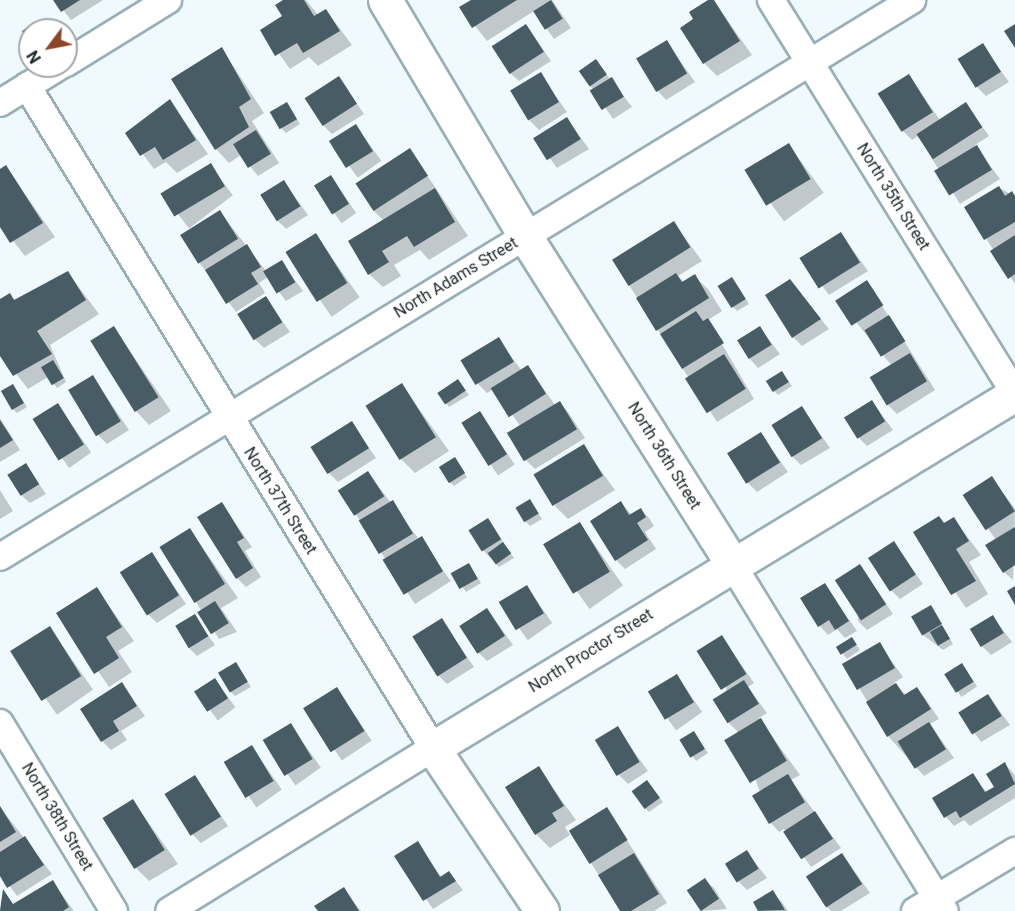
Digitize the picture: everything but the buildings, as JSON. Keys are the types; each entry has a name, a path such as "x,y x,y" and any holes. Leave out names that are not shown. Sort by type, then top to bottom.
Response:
{"street":[{"path":"78,56 168,0"},
{"name":"North 36th Street","path":"385,0 525,236 732,564 932,907"},
{"name":"North 35th Street","path":"771,0 1015,394"},
{"name":"North Adams Street","path":"0,556 912,0"},
{"path":"0,103 40,78"},
{"name":"North 37th Street","path":"27,86 433,748 542,911"},
{"name":"North Proctor Street","path":"169,911 732,564 1015,394"},
{"name":"North 38th Street","path":"0,723 114,911"},
{"path":"932,907 1015,851"}]}
